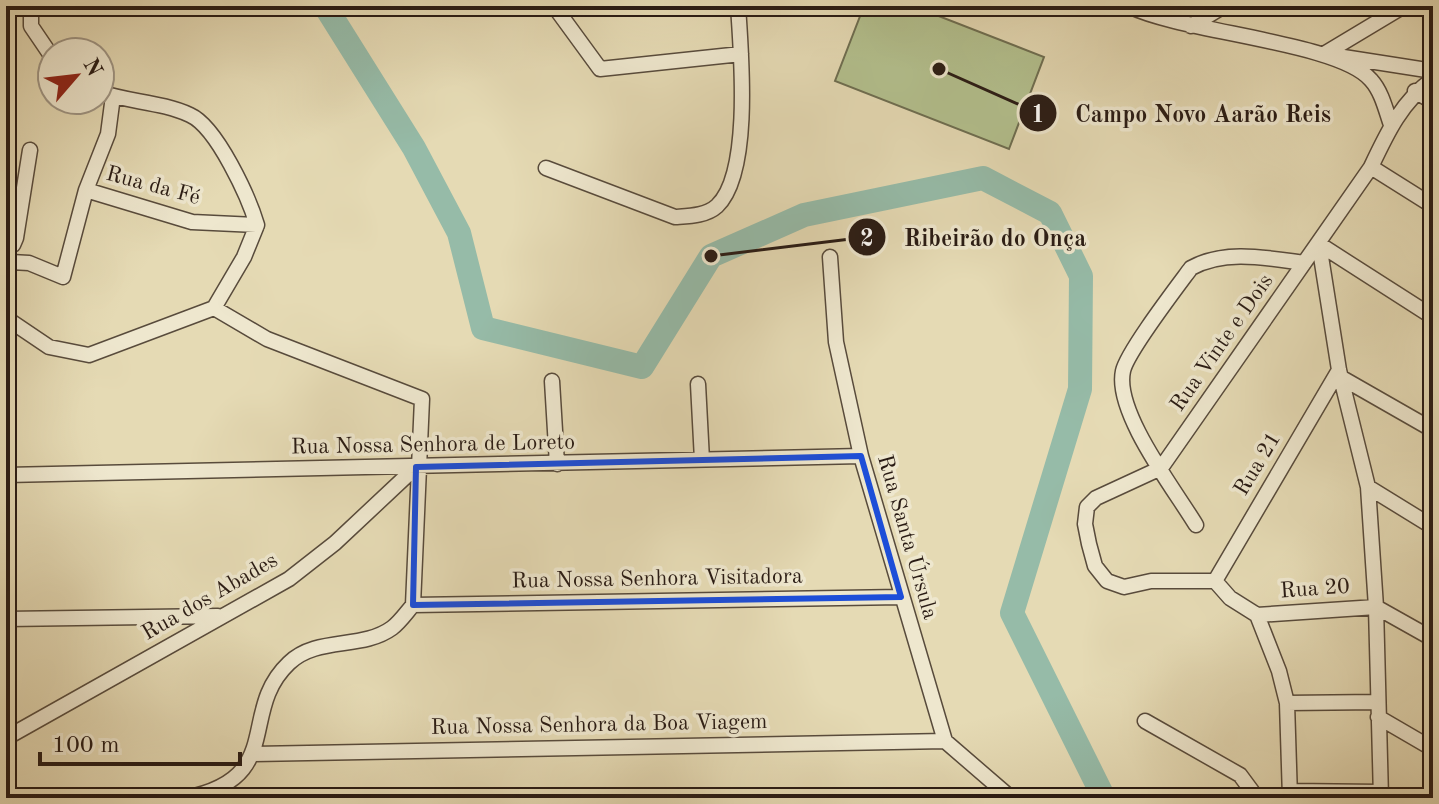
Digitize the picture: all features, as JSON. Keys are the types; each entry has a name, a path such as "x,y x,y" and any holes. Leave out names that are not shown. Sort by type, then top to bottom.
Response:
{"street":[{"path":"31,6 31,26 38,36"},
{"path":"554,6 600,69 741,54"},
{"path":"546,168 675,217 696,216 716,206 727,189 744,117 738,6"},
{"path":"1129,6 1191,26 1324,54 1433,71"},
{"path":"1191,26 1224,6"},
{"path":"1324,54 1404,6"},
{"path":"1324,54 1371,78 1391,125"},
{"path":"1433,79 1415,91 1433,102"},
{"name":"Rua Vinte e Dois","path":"1161,468 1371,167 1391,125 1415,91"},
{"path":"6,318 49,347 89,355 214,308 244,257 257,225 213,136 194,117 116,97"},
{"path":"6,269 11,262 29,263 63,277 86,190 108,134 107,116"},
{"path":"6,247 13,245 16,238 30,150"},
{"path":"1371,167 1433,206"},
{"name":"Rua da Fé","path":"86,190 192,222 257,225"},
{"path":"1319,244 1433,317"},
{"path":"1161,468 1096,498 1087,507 1085,524 1095,566 1107,581 1124,587 1151,581 1215,581 1230,598 1257,615 1279,671 1287,703 1290,795 1380,795 1376,607 1368,487 1341,374 1319,244"},
{"name":"Rua Santa Úrsula","path":"830,257 836,342 861,456 945,741"},
{"path":"1196,525 1125,401 1123,370 1191,268 1209,258 1258,257 1304,263"},
{"path":"185,798 208,793 238,777 254,754 276,678 292,660 319,647 374,637 393,627 413,605 416,467 422,399 267,339 214,308"},
{"path":"1341,374 1433,430"},
{"name":"Rua 21","path":"1215,581 1341,374"},
{"path":"552,381 557,464"},
{"path":"698,384 702,460"},
{"name":"Rua Nossa Senhora de Loreto","path":"6,475 861,456"},
{"name":"Rua dos Abades","path":"6,738 289,579 335,543 416,467"},
{"path":"1368,487 1433,527"},
{"name":"Rua Nossa Senhora Visitadora","path":"413,605 901,597"},
{"path":"1376,607 1433,639"},
{"name":"Rua 20","path":"1257,615 1376,607"},
{"path":"6,619 222,616"},
{"path":"1287,703 1378,709 1433,749"},
{"path":"1145,721 1240,775 1257,798"},
{"path":"945,741 1011,798"},
{"name":"Rua Nossa Senhora da Boa Viagem","path":"254,754 945,741"}],"highlighted area":[{"path":"861,456 901,597 413,605 416,467"}],"green space":[{"path":"864,6 913,6 1044,57 1009,149 835,81"}],"waterway":[{"path":"325,6 414,148 459,233 483,328 642,367 711,256 804,215 983,178 1050,213 1081,276 1080,389 1012,613 1104,798"}],"place":[{"name":"Campo Novo Aarão Reis","path":"939,69"},
{"name":"Ribeirão do Onça","path":"711,256"}]}
